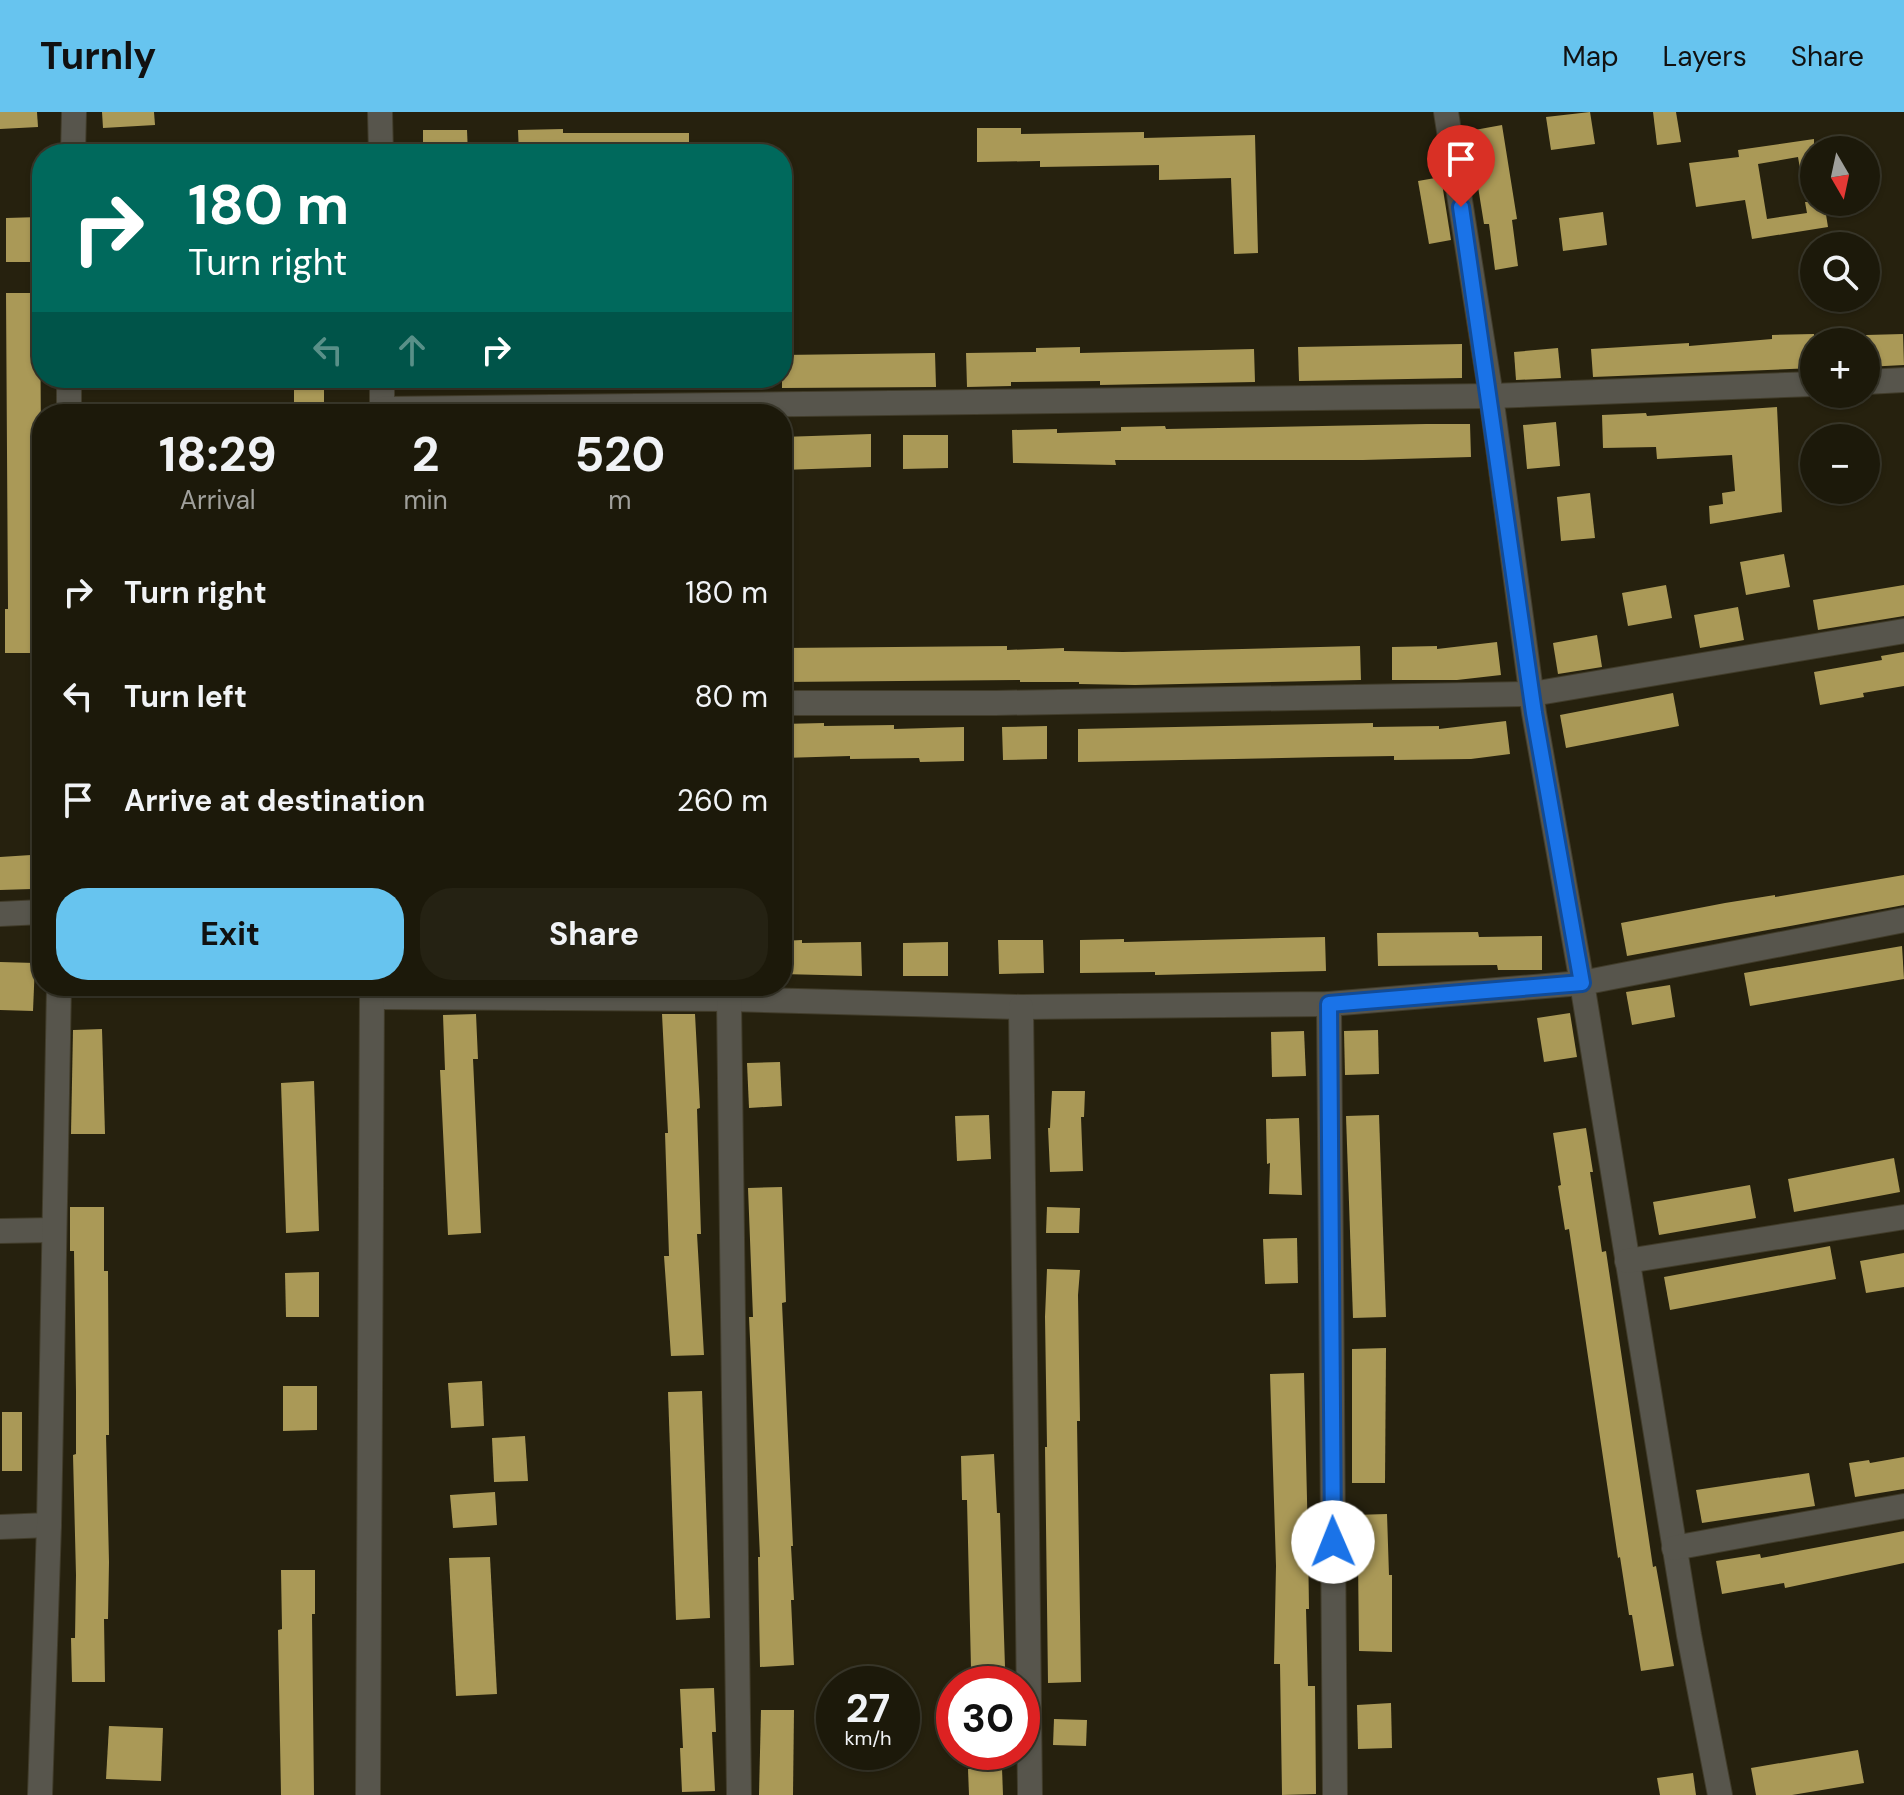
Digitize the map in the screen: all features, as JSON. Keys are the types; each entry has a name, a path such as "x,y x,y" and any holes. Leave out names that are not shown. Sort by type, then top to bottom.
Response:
{"street":[{"path":"73,144 74,112"},
{"path":"380,112 381,144"},
{"path":"1446,112 1491,396 1532,694 1674,1548 1720,1795"},
{"path":"1880,381 1904,380"},
{"path":"792,405 1491,396 1800,385"},
{"path":"792,703 995,703 1532,694 1904,631"},
{"path":"0,914 32,912"},
{"path":"576,996 1021,1007 1329,1004 1582,983 1904,920"},
{"path":"40,1795 49,1525 59,996"},
{"path":"368,1795 372,996"},
{"path":"729,999 739,1795"},
{"path":"1329,1004 1335,1795"},
{"path":"1021,1007 1030,1795"},
{"path":"1627,1261 1904,1217"},
{"path":"0,1231 54,1230"},
{"path":"1674,1548 1904,1506"},
{"path":"0,1527 49,1525"}],"building":[{"path":"0,112 37,112 38,127 0,129"},
{"path":"102,112 154,112 155,125 103,128"},
{"path":"1590,112 1595,144 1551,150 1546,117"},
{"path":"1653,112 1676,112 1681,142 1657,145"},
{"path":"1502,125 1517,219 1512,220 1518,266 1495,270 1489,224 1484,224 1469,131"},
{"path":"977,128 1021,128 1021,134 1144,132 1144,138 1255,135 1258,253 1234,254 1231,178 1159,180 1159,165 1040,167 1040,161 977,162"},
{"path":"423,130 467,130 468,144 423,144"},
{"path":"518,130 689,133 689,144 519,144"},
{"path":"1800,141 1800,169 1798,157 1758,164 1767,219 1800,214 1826,216 1828,227 1752,239 1745,200 1696,207 1689,163 1739,157 1738,150"},
{"path":"1441,177 1451,240 1429,244 1418,181"},
{"path":"1603,212 1607,245 1563,251 1559,218"},
{"path":"32,217 32,262 6,262 6,218"},
{"path":"6,293 32,293 32,388 41,388 41,404 32,404 32,653 5,653 5,609 8,609"},
{"path":"1800,334 1800,369 1593,377 1591,349 1689,343 1689,346 1772,339 1772,335"},
{"path":"1903,334 1904,365 1880,366 1880,335"},
{"path":"1462,344 1462,378 1299,381 1298,347"},
{"path":"1080,347 1080,353 1254,349 1255,382 1100,385 1100,381 1011,382 1011,386 967,387 966,353 1036,352 1036,348"},
{"path":"1558,348 1561,378 1516,380 1514,352"},
{"path":"935,353 936,387 792,388 792,355"},
{"path":"294,388 324,388 324,404 294,404"},
{"path":"1777,407 1782,512 1710,524 1709,506 1723,504 1722,493 1735,491 1732,455 1657,459 1656,447 1603,448 1602,415 1646,413 1647,416"},
{"path":"1556,422 1560,466 1527,469 1523,425"},
{"path":"1470,424 1471,457 1115,460 1116,465 1013,463 1012,430 1057,429 1057,433 1121,431 1121,427 1165,426 1166,429"},
{"path":"871,434 871,467 792,470 792,437"},
{"path":"903,435 948,435 948,468 903,469"},
{"path":"1590,493 1595,538 1561,541 1557,497"},
{"path":"1784,554 1790,587 1746,595 1740,562"},
{"path":"1666,585 1672,618 1628,626 1622,593"},
{"path":"1904,585 1904,616 1818,630 1813,600"},
{"path":"1738,607 1744,640 1700,648 1694,615"},
{"path":"1597,635 1602,667 1558,674 1553,643"},
{"path":"1497,642 1501,675 1457,680 1392,680 1392,647 1437,646 1437,649"},
{"path":"1007,646 1007,650 1064,648 1064,651 1123,652 1360,646 1361,680 1135,685 1020,680 792,682 792,648"},
{"path":"1904,652 1904,686 1820,705 1814,672 1882,660 1881,656"},
{"path":"1673,693 1679,726 1566,748 1560,715"},
{"path":"1506,721 1510,754 1471,759 1394,760 1394,756 1078,762 1078,729 1373,723 1373,727 1439,726 1439,729"},
{"path":"792,724 894,725 894,729 964,727 964,761 850,759 850,756 792,758"},
{"path":"1047,726 1047,759 1003,760 1002,727"},
{"path":"31,855 32,889 0,890 0,857"},
{"path":"1904,875 1904,905 1627,956 1621,923"},
{"path":"1478,932 1479,937 1542,936 1542,970 1498,970 1497,965 1378,966 1377,933"},
{"path":"1325,937 1326,971 1155,975 1155,972 1080,973 1080,940 1124,939 1124,942"},
{"path":"792,940 861,942 862,976 792,974"},
{"path":"998,940 1043,940 1044,973 999,974"},
{"path":"948,942 948,976 903,976 903,943"},
{"path":"1902,946 1904,979 1750,1006 1744,973"},
{"path":"0,962 32,963 33,1011 0,1010"},
{"path":"1670,985 1675,1017 1632,1025 1626,992"},
{"path":"1570,1013 1577,1057 1544,1062 1537,1018"},
{"path":"476,1014 478,1059 473,1059 481,1233 448,1235 440,1070 445,1070 443,1015"},
{"path":"662,1014 695,1014 700,1108 697,1109 701,1234 697,1234 704,1355 671,1356 664,1256 669,1256 665,1133 668,1133"},
{"path":"102,1029 105,1134 71,1134 73,1030"},
{"path":"1378,1030 1379,1074 1345,1075 1344,1031"},
{"path":"1304,1031 1306,1076 1272,1077 1271,1032"},
{"path":"780,1062 782,1106 749,1108 747,1063"},
{"path":"314,1081 319,1231 286,1233 281,1083"},
{"path":"1052,1091 1085,1091 1084,1117 1081,1117 1083,1171 1050,1172 1048,1128"},
{"path":"989,1115 991,1159 957,1161 955,1116"},
{"path":"1379,1115 1386,1317 1353,1318 1346,1116"},
{"path":"1299,1118 1302,1195 1269,1194 1266,1119"},
{"path":"1586,1128 1602,1252 1606,1251 1653,1567 1656,1566 1674,1666 1641,1671 1618,1558 1569,1229 1565,1230 1558,1186 1561,1185 1553,1133"},
{"path":"1894,1158 1900,1192 1794,1212 1788,1179"},
{"path":"1750,1185 1756,1218 1659,1235 1653,1202"},
{"path":"782,1187 786,1302 782,1303 793,1546 794,1600 791,1600 794,1665 760,1667 760,1557 749,1317 753,1317 748,1188"},
{"path":"70,1207 104,1207 104,1271 108,1271 109,1435 106,1435 109,1562 108,1619 104,1619 105,1682 72,1682 71,1638 75,1638 76,1575 73,1455 76,1454 76,1391 74,1251 70,1251"},
{"path":"1047,1207 1080,1208 1079,1233 1046,1233"},
{"path":"1297,1238 1298,1283 1265,1284 1263,1239"},
{"path":"1830,1246 1836,1279 1670,1310 1664,1277"},
{"path":"1904,1253 1904,1287 1866,1293 1860,1261"},
{"path":"1047,1269 1080,1270 1080,1421 1077,1421 1081,1682 1048,1683 1045,1447"},
{"path":"319,1272 319,1317 286,1317 285,1273"},
{"path":"1386,1348 1385,1483 1352,1483 1352,1349"},
{"path":"1304,1373 1308,1686 1315,1686 1316,1794 1282,1795 1280,1664 1274,1664 1276,1566 1270,1374"},
{"path":"482,1381 484,1426 451,1428 448,1383"},
{"path":"283,1386 317,1386 317,1430 283,1431"},
{"path":"702,1391 710,1618 676,1620 668,1392"},
{"path":"2,1412 22,1412 22,1471 2,1471"},
{"path":"525,1436 528,1481 494,1482 492,1438"},
{"path":"994,1454 997,1513 1000,1513 1005,1666 971,1666 967,1500 962,1500 961,1456"},
{"path":"1904,1457 1904,1489 1855,1497 1849,1463"},
{"path":"1809,1473 1815,1506 1702,1523 1696,1490"},
{"path":"495,1492 497,1525 453,1528 450,1495"},
{"path":"1387,1514 1389,1575 1392,1575 1392,1652 1359,1651 1354,1515"},
{"path":"1904,1531 1904,1563 1785,1588 1784,1583 1722,1594 1716,1561 1760,1554 1761,1558"},
{"path":"490,1557 497,1694 456,1696 449,1558"},
{"path":"281,1570 315,1570 315,1614 312,1614 314,1795 281,1795 278,1630 282,1629"},
{"path":"714,1688 716,1732 712,1732 715,1791 682,1792 680,1689"},
{"path":"1391,1703 1392,1748 1358,1749 1357,1705"},
{"path":"761,1710 794,1710 793,1795 759,1795"},
{"path":"1054,1719 1087,1720 1086,1746 1053,1745"},
{"path":"109,1726 163,1728 161,1781 106,1779"},
{"path":"1858,1750 1864,1783 1792,1795 1756,1795 1751,1768"},
{"path":"968,1770 1002,1770 1003,1795 969,1795"},
{"path":"1693,1773 1696,1795 1660,1795 1657,1778"}],"route":[{"path":"1333,1542 1329,1004 1582,983 1534,713 1491,396 1461,207"}]}
